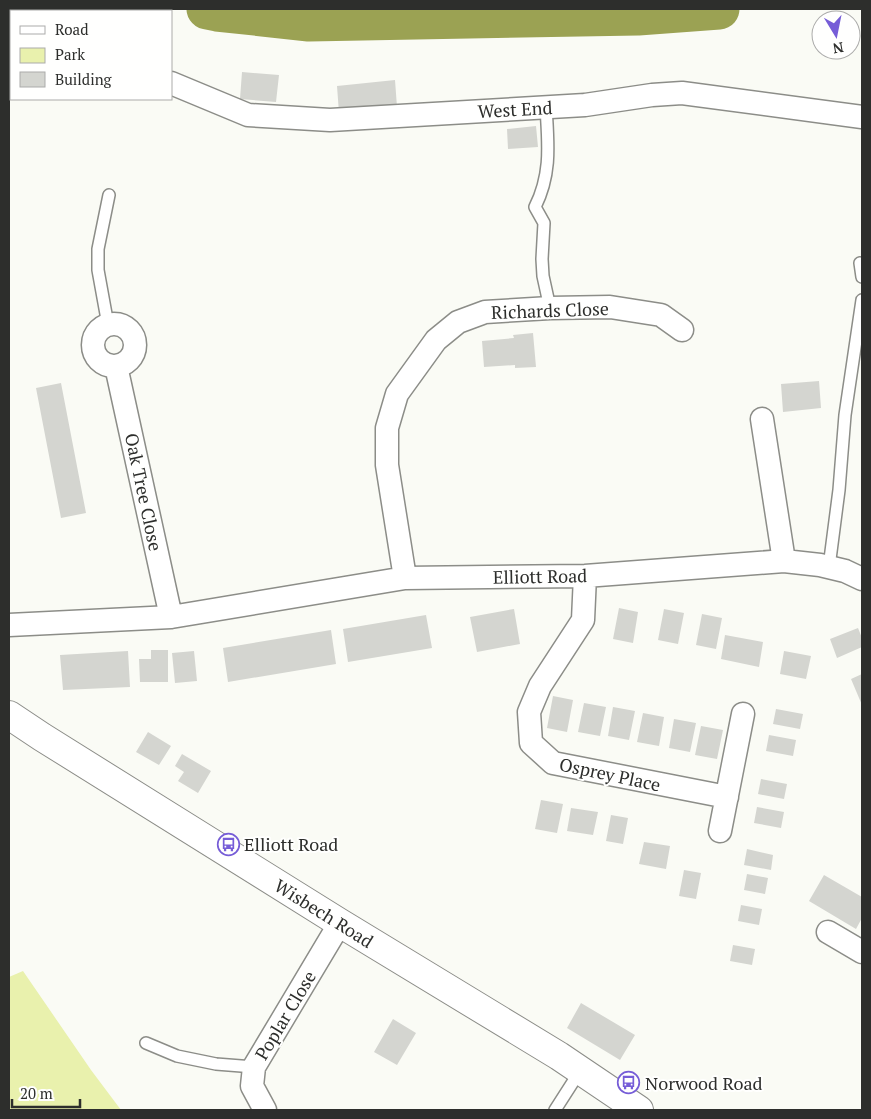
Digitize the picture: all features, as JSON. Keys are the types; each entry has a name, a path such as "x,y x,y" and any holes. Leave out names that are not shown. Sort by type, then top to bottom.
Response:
{"main road":[{"name":"Wisbech Road","path":"9,715 340,924 558,1056 639,1110"}],"street":[{"name":"West End","path":"172,83 248,115 330,120 585,105 652,95 682,93 862,117"},
{"name":"Richards Close","path":"405,578 387,465 387,428 397,394 436,340 458,322 485,312 550,308 610,307 662,315 682,330"},
{"path":"112,324 123,325 132,332 136,343 134,354 126,362 116,366 105,364 97,357 93,346 95,335 102,327 112,324"},
{"name":"Oak Tree Close","path":"116,366 172,617"},
{"path":"762,419 784,561"},
{"name":"Elliott Road","path":"9,626 172,617 405,578 585,576 784,561 820,564 845,571 862,579"},
{"name":"Osprey Place","path":"585,576 583,620 540,686 529,712 531,743 553,763 727,797"},
{"path":"720,831 744,714"},
{"name":"Poplar Close","path":"264,1110 252,1086 254,1067 340,924"},
{"path":"828,932 862,952"}],"lane":[{"path":"546,107 548,167 544,187 535,207 544,223 542,267 550,308"},
{"path":"108,325 98,270 98,249 109,195"},
{"path":"860,263 862,277"},
{"path":"829,567 839,490 845,415 862,300"},
{"path":"146,1043 177,1056 216,1064 254,1067"},
{"path":"554,1110 580,1071"}],"green space":[{"path":"23,971 121,1110 9,1110 9,977"}],"building":[{"path":"242,72 279,75 276,102 240,99"},
{"path":"395,80 397,107 339,113 337,86"},
{"path":"536,126 538,147 508,149 507,129"},
{"path":"533,333 536,367 515,368 515,365 484,367 482,341 514,338 513,335"},
{"path":"819,381 821,408 783,412 781,384"},
{"path":"61,383 86,513 61,518 36,388"},
{"path":"619,608 638,612 633,643 613,639"},
{"path":"514,609 520,644 477,652 470,617"},
{"path":"664,609 684,613 678,644 658,640"},
{"path":"702,614 722,618 716,649 696,645"},
{"path":"426,615 432,648 348,662 343,629"},
{"path":"858,628 862,638 862,647 837,658 830,639"},
{"path":"331,630 336,664 228,682 223,648"},
{"path":"725,635 763,642 759,667 721,659"},
{"path":"151,650 168,650 168,682 140,682 139,659 151,659"},
{"path":"128,651 130,687 63,690 60,655"},
{"path":"194,651 197,681 175,683 172,653"},
{"path":"784,651 811,656 806,679 780,674"},
{"path":"862,674 862,705 851,679"},
{"path":"553,696 573,700 567,732 547,728"},
{"path":"584,703 606,707 600,736 578,732"},
{"path":"613,707 635,711 629,740 608,736"},
{"path":"776,709 803,714 800,729 773,724"},
{"path":"643,713 664,717 659,746 637,742"},
{"path":"674,719 696,723 690,752 669,748"},
{"path":"701,726 723,730 717,759 695,755"},
{"path":"148,732 171,746 159,765 136,752"},
{"path":"769,735 796,740 793,756 766,751"},
{"path":"182,754 211,771 198,793 178,781 184,772 175,766"},
{"path":"761,779 787,784 784,799 758,794"},
{"path":"541,800 563,804 557,833 535,829"},
{"path":"757,807 784,812 781,828 754,823"},
{"path":"571,808 598,812 593,835 567,831"},
{"path":"611,815 628,818 623,844 606,841"},
{"path":"644,842 670,846 666,869 639,864"},
{"path":"747,849 773,855 771,870 744,865"},
{"path":"684,870 701,873 696,899 679,896"},
{"path":"747,874 768,878 765,894 744,890"},
{"path":"824,875 862,897 862,918 856,929 809,901"},
{"path":"741,905 762,909 759,925 738,921"},
{"path":"733,945 755,949 752,965 730,961"},
{"path":"581,1003 635,1035 620,1060 567,1028"},
{"path":"393,1019 416,1033 397,1065 374,1052"}],"waterway":[{"path":"207,9 309,21 638,15 719,9"}],"place":[{"name":"Elliott Road","path":"228,844"},
{"name":"Norwood Road","path":"629,1083"}]}
